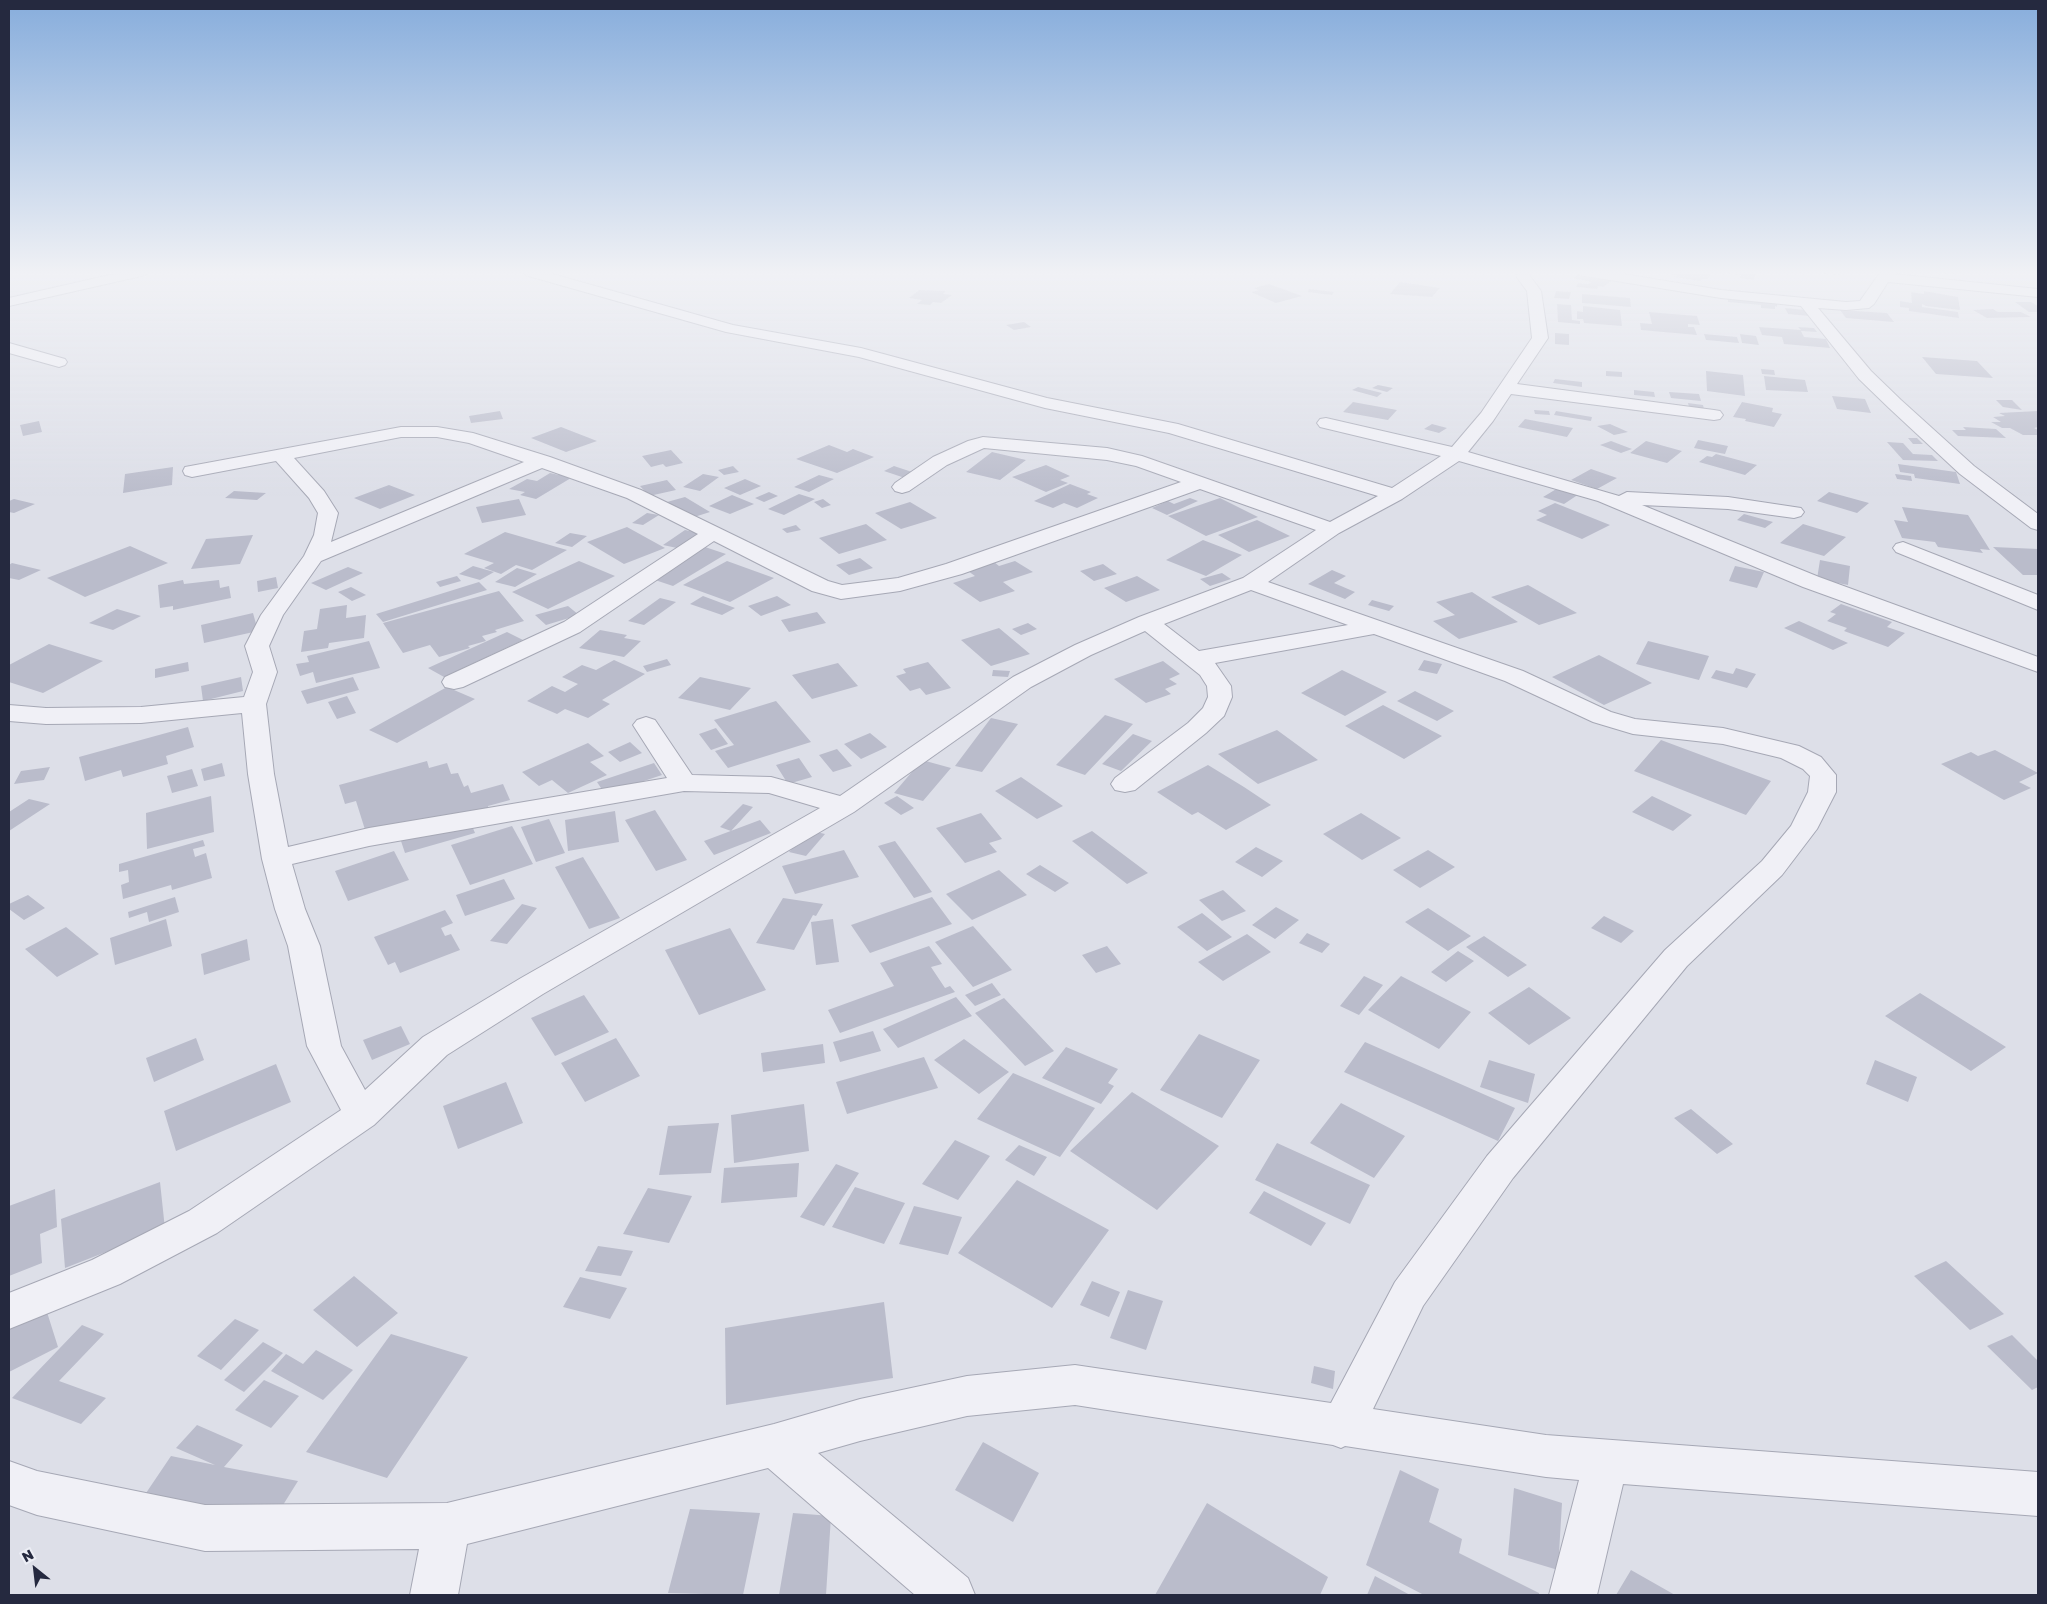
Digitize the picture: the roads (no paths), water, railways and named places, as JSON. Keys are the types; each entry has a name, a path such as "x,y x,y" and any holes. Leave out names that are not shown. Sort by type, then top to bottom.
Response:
{"street":[{"path":"822,346 861,353 1045,403 1172,428 1394,496"},
{"path":"9,1311 106,1272 203,1222 361,1115 435,1046 540,981 844,806 1022,682 1083,650 1147,622 1251,583 1332,529 1394,496 1456,454 1487,418 1535,346"},
{"path":"1841,346 1865,375 1967,470 2038,524"},
{"path":"9,348 59,362"},
{"path":"1507,388 1714,415"},
{"path":"1326,423 1456,454 1605,498 1676,525 1828,589 2038,666"},
{"path":"192,471 282,456 402,432 437,432 473,438 634,494 820,586 841,592 856,592 900,584 954,568 1201,482"},
{"path":"902,487 940,461 961,450 983,442 1019,444 1107,454 1142,462 1332,529"},
{"path":"282,456 318,494 328,513 324,535 314,557 272,616 257,646 265,672 254,704 260,774 276,859 290,909 304,946 324,1046 361,1115"},
{"path":"314,557 543,462"},
{"path":"1605,498 1695,501 1794,512"},
{"path":"454,682 572,627 714,532"},
{"path":"1903,548 2038,603"},
{"path":"1251,583 1514,676 1602,716 1633,726 1723,736 1790,752 1812,763 1823,775 1822,792 1803,829 1772,868 1676,958 1500,1167 1409,1294 1341,1427"},
{"path":"1125,784 1197,728 1215,711 1220,697 1219,686 1210,671 1147,622"},
{"path":"1196,659 1376,627"},
{"path":"9,713 46,716 141,715 254,704"},
{"path":"646,725 684,783"},
{"path":"276,859 369,838 684,783 771,785 844,806"},
{"path":"9,1482 37,1493 205,1528 447,1526 774,1445 860,1420 967,1396 1075,1385 1341,1427 1546,1456 2038,1494"},
{"path":"774,1445 951,1595"},
{"path":"1573,1595 1606,1460"},
{"path":"434,1595 447,1526"}]}
